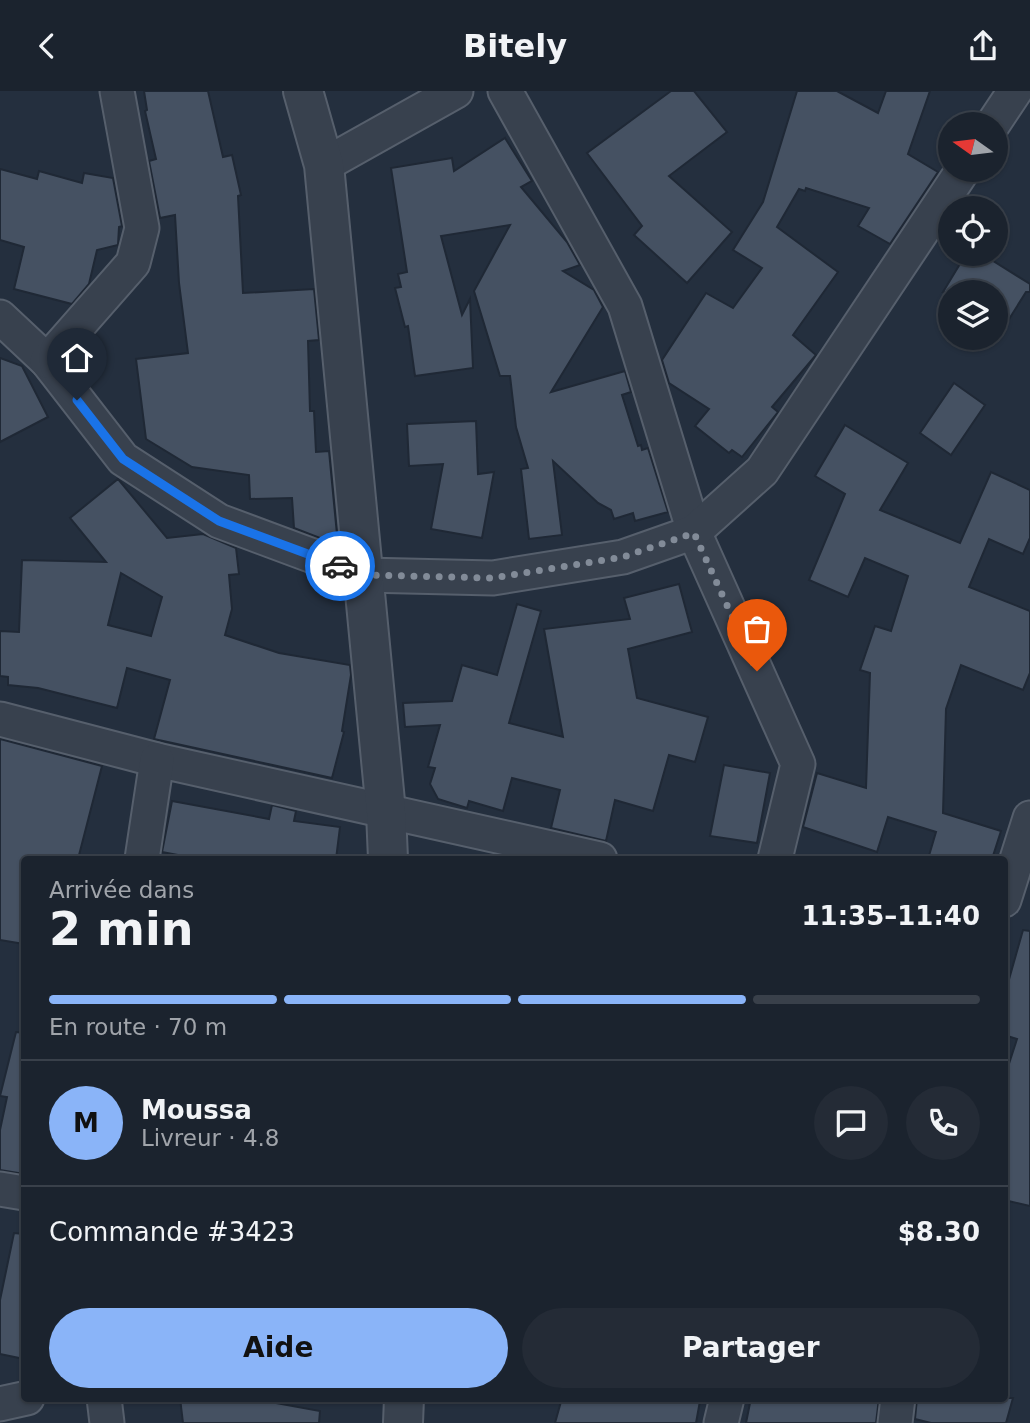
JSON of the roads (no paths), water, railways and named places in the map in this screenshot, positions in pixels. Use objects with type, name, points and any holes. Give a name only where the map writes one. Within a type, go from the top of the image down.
[{"type":"street","points":[[47,361],[133,263],[142,228],[117,91]]},
{"type":"street","points":[[303,91],[324,165],[388,856]]},
{"type":"street","points":[[324,165],[456,91]]},
{"type":"street","points":[[505,91],[625,306],[694,533],[799,764],[776,856]]},
{"type":"street","points":[[1001,112],[1015,91]]},
{"type":"street","points":[[0,317],[47,361],[123,459],[219,521],[364,575],[493,578],[623,557],[694,533],[762,471],[955,182]]},
{"type":"street","points":[[0,719],[157,760],[586,856]]},
{"type":"street","points":[[142,856],[157,760]]},
{"type":"street","points":[[1008,887],[1030,818]]},
{"type":"street","points":[[0,1189],[21,1192]]},
{"type":"street","points":[[0,1404],[21,1399]]},
{"type":"street","points":[[104,1402],[107,1423]]},
{"type":"street","points":[[403,1423],[404,1402]]},
{"type":"street","points":[[721,1423],[726,1402]]},
{"type":"street","points":[[895,1423],[898,1402]]}]
